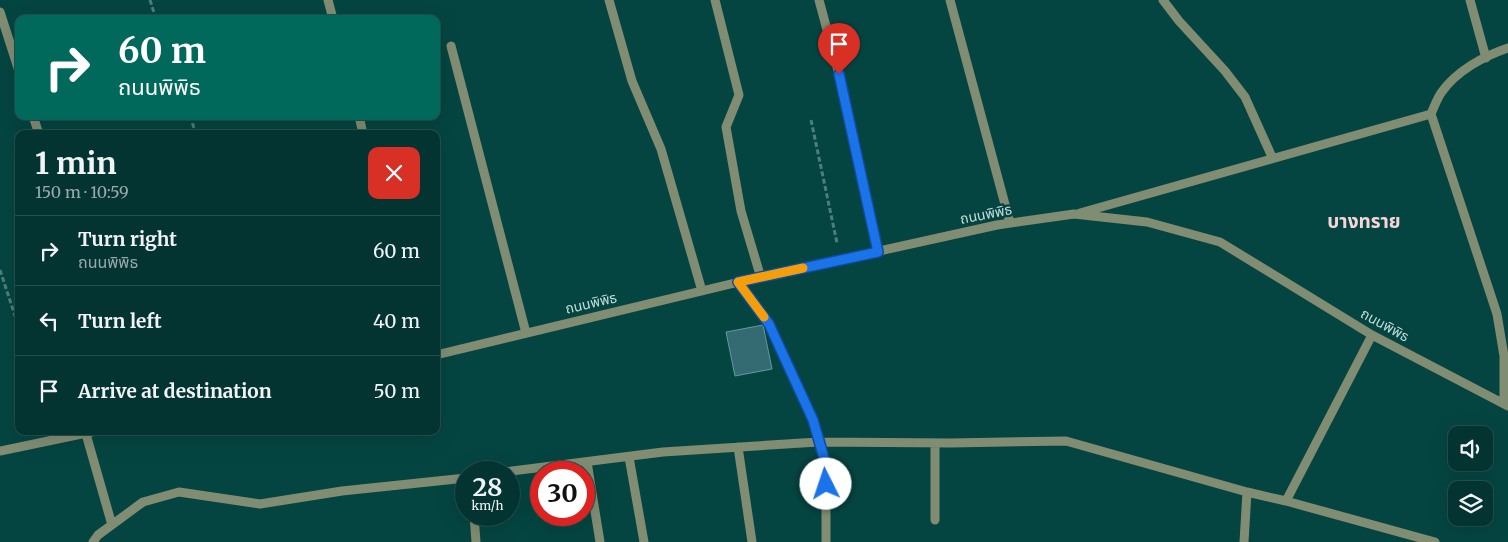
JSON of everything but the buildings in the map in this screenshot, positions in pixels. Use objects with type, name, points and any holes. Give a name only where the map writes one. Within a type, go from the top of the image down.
[{"type":"street","points":[[328,0],[332,15]]},
{"type":"street","points":[[610,0],[632,81],[661,149],[702,291]]},
{"type":"street","points":[[715,0],[739,95],[726,127],[741,211],[760,278]]},
{"type":"street","points":[[819,0],[844,93],[878,252]]},
{"type":"street","points":[[950,0],[1010,223]]},
{"type":"street","points":[[1163,0],[1179,21],[1225,71],[1245,97],[1272,157]]},
{"type":"street","points":[[1470,0],[1486,58]]},
{"type":"street","points":[[0,12],[15,59]]},
{"type":"street","points":[[452,46],[526,332]]},
{"type":"street","points":[[1506,405],[1504,356],[1497,314],[1431,114],[1440,94],[1453,78],[1486,58],[1508,48]]},
{"type":"street","points":[[1074,214],[1431,114]]},
{"type":"street","name":"ถนนพิพิธ","points":[[440,354],[738,282],[1010,223],[1074,214],[1147,222],[1220,242],[1372,335],[1506,405]]},
{"type":"street","points":[[738,282],[769,324],[813,420],[826,465],[826,542]]},
{"type":"street","points":[[1286,501],[1372,335]]},
{"type":"street","points":[[0,451],[81,435]]},
{"type":"street","points":[[86,435],[112,525]]},
{"type":"street","points":[[595,461],[663,452],[818,442],[1066,441],[1246,492],[1286,501],[1435,542]]},
{"type":"street","points":[[935,443],[935,520]]},
{"type":"street","points":[[738,447],[752,542]]},
{"type":"street","points":[[629,457],[644,542]]},
{"type":"street","points":[[93,542],[98,535],[143,502],[179,492],[260,504],[342,491],[455,479]]},
{"type":"street","points":[[1244,542],[1246,492]]},
{"type":"street","points":[[595,511],[600,542]]},
{"type":"street","points":[[475,526],[476,542]]},
{"type":"path","points":[[150,0],[155,15]]},
{"type":"path","points":[[811,120],[842,260]]},
{"type":"path","points":[[0,270],[15,316]]},
{"type":"slow traffic","points":[[764,317],[738,282],[803,268]]},
{"type":"district","name":"บางทราย","points":[[1364,221]]},
{"type":"route","points":[[826,484],[826,465],[813,420],[769,324],[738,282],[878,252],[839,74]]}]
